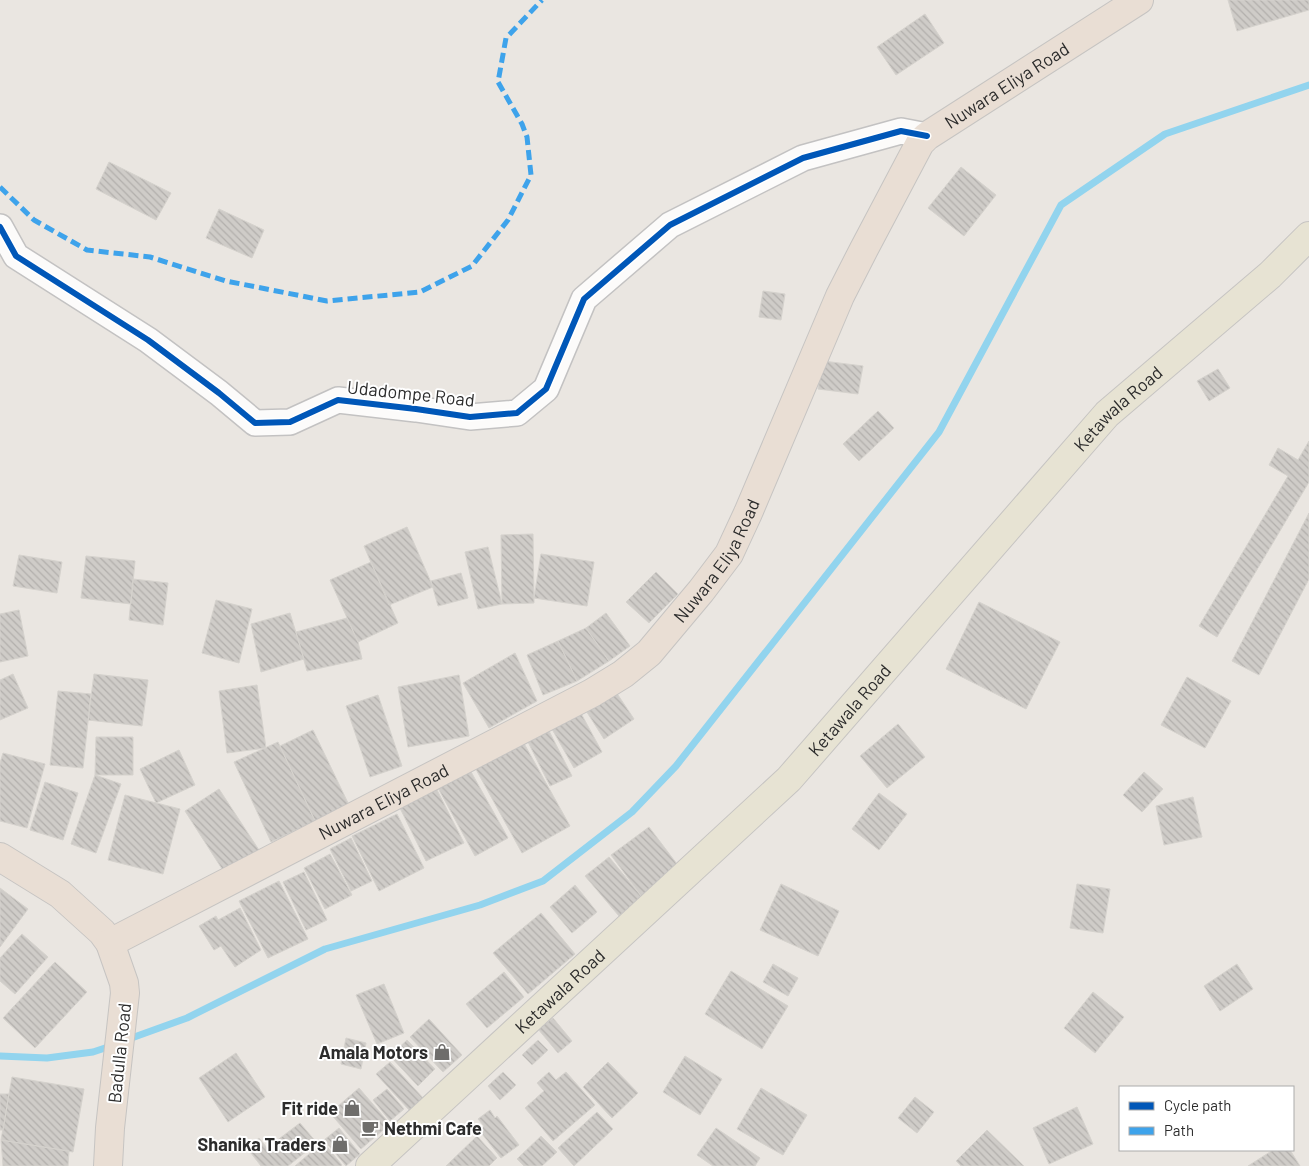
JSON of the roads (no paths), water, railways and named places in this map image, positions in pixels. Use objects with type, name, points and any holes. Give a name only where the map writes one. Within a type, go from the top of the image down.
[{"type":"highway","name":"Nuwara Eliya Road","points":[[110,943],[592,693],[623,674],[649,654],[691,604],[729,554],[748,514],[840,296],[920,143],[927,136],[1139,0]]},
{"type":"highway","points":[[0,857],[60,894],[102,932],[110,943]]},
{"type":"highway","name":"Badulla Road","points":[[108,1166],[110,1128],[125,993],[124,983],[110,943]]},
{"type":"main road","name":"Ketawala Road","points":[[370,1166],[790,779],[1107,414],[1270,275],[1309,236]]},
{"type":"street","name":"Udadompe Road","points":[[0,227],[16,256],[148,340],[219,392],[255,423],[290,422],[338,400],[470,417],[517,414],[546,389],[584,299],[670,225],[803,158],[901,131],[927,136]]},
{"type":"waterway","points":[[126,1040],[187,1018],[325,949],[480,905],[543,881],[632,812],[676,766],[939,432],[1061,205],[1165,134],[1309,85]]},
{"type":"waterway","points":[[0,1056],[47,1058],[93,1052],[114,1045]]},
{"type":"place","name":"Amala Motors","points":[[442,1052]]},
{"type":"place","name":"Fit ride","points":[[352,1108]]},
{"type":"place","name":"Nethmi Cafe","points":[[370,1128]]},
{"type":"place","name":"Shanika Traders","points":[[340,1144]]}]
